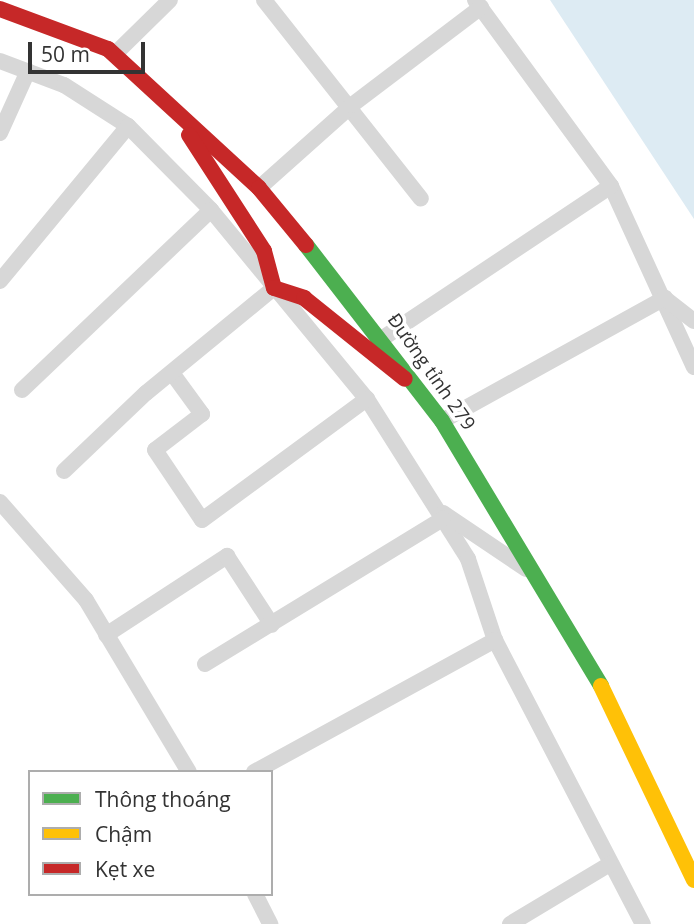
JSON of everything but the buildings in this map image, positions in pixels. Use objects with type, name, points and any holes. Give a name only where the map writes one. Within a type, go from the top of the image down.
[{"type":"main road","name":"Đường tỉnh 279","points":[[0,9],[32,19],[115,54],[259,188],[383,338],[442,421],[610,702],[694,880]]},
{"type":"main road","points":[[166,99],[264,251],[274,288],[304,298],[419,390]]},
{"type":"street","points":[[115,54],[170,0]]},
{"type":"street","points":[[264,0],[352,105],[421,199]]},
{"type":"street","points":[[259,188],[352,105],[478,4],[611,186],[665,298],[694,368]]},
{"type":"street","points":[[0,61],[29,71],[128,126],[211,210],[367,399],[468,559],[495,640],[643,924]]},
{"type":"street","points":[[0,132],[29,71]]},
{"type":"street","points":[[0,281],[128,126]]},
{"type":"street","points":[[383,338],[611,186]]},
{"type":"street","points":[[22,390],[211,210]]},
{"type":"street","points":[[64,471],[172,373],[274,288]]},
{"type":"street","points":[[665,298],[694,321]]},
{"type":"street","points":[[442,421],[665,298]]},
{"type":"street","points":[[172,373],[202,414],[155,450],[202,520],[367,399]]},
{"type":"street","points":[[0,502],[48,550],[106,635],[188,770]]},
{"type":"street","points":[[439,513],[534,574]]},
{"type":"street","points":[[205,664],[272,625],[439,513]]},
{"type":"street","points":[[106,635],[227,556],[272,625]]},
{"type":"street","points":[[258,770],[495,640]]},
{"type":"street","points":[[510,924],[610,864]]},
{"type":"street","points":[[256,896],[270,924]]},
{"type":"shaded area","points":[[550,0],[694,0],[694,219]]},
{"type":"traffic: fast","points":[[306,245],[442,421],[601,686]]},
{"type":"traffic: slow","points":[[601,686],[694,880]]},
{"type":"traffic: jam","points":[[0,9],[108,49],[259,188],[306,245]]},
{"type":"traffic: jam","points":[[189,135],[264,251],[274,288],[304,298],[405,379]]}]
